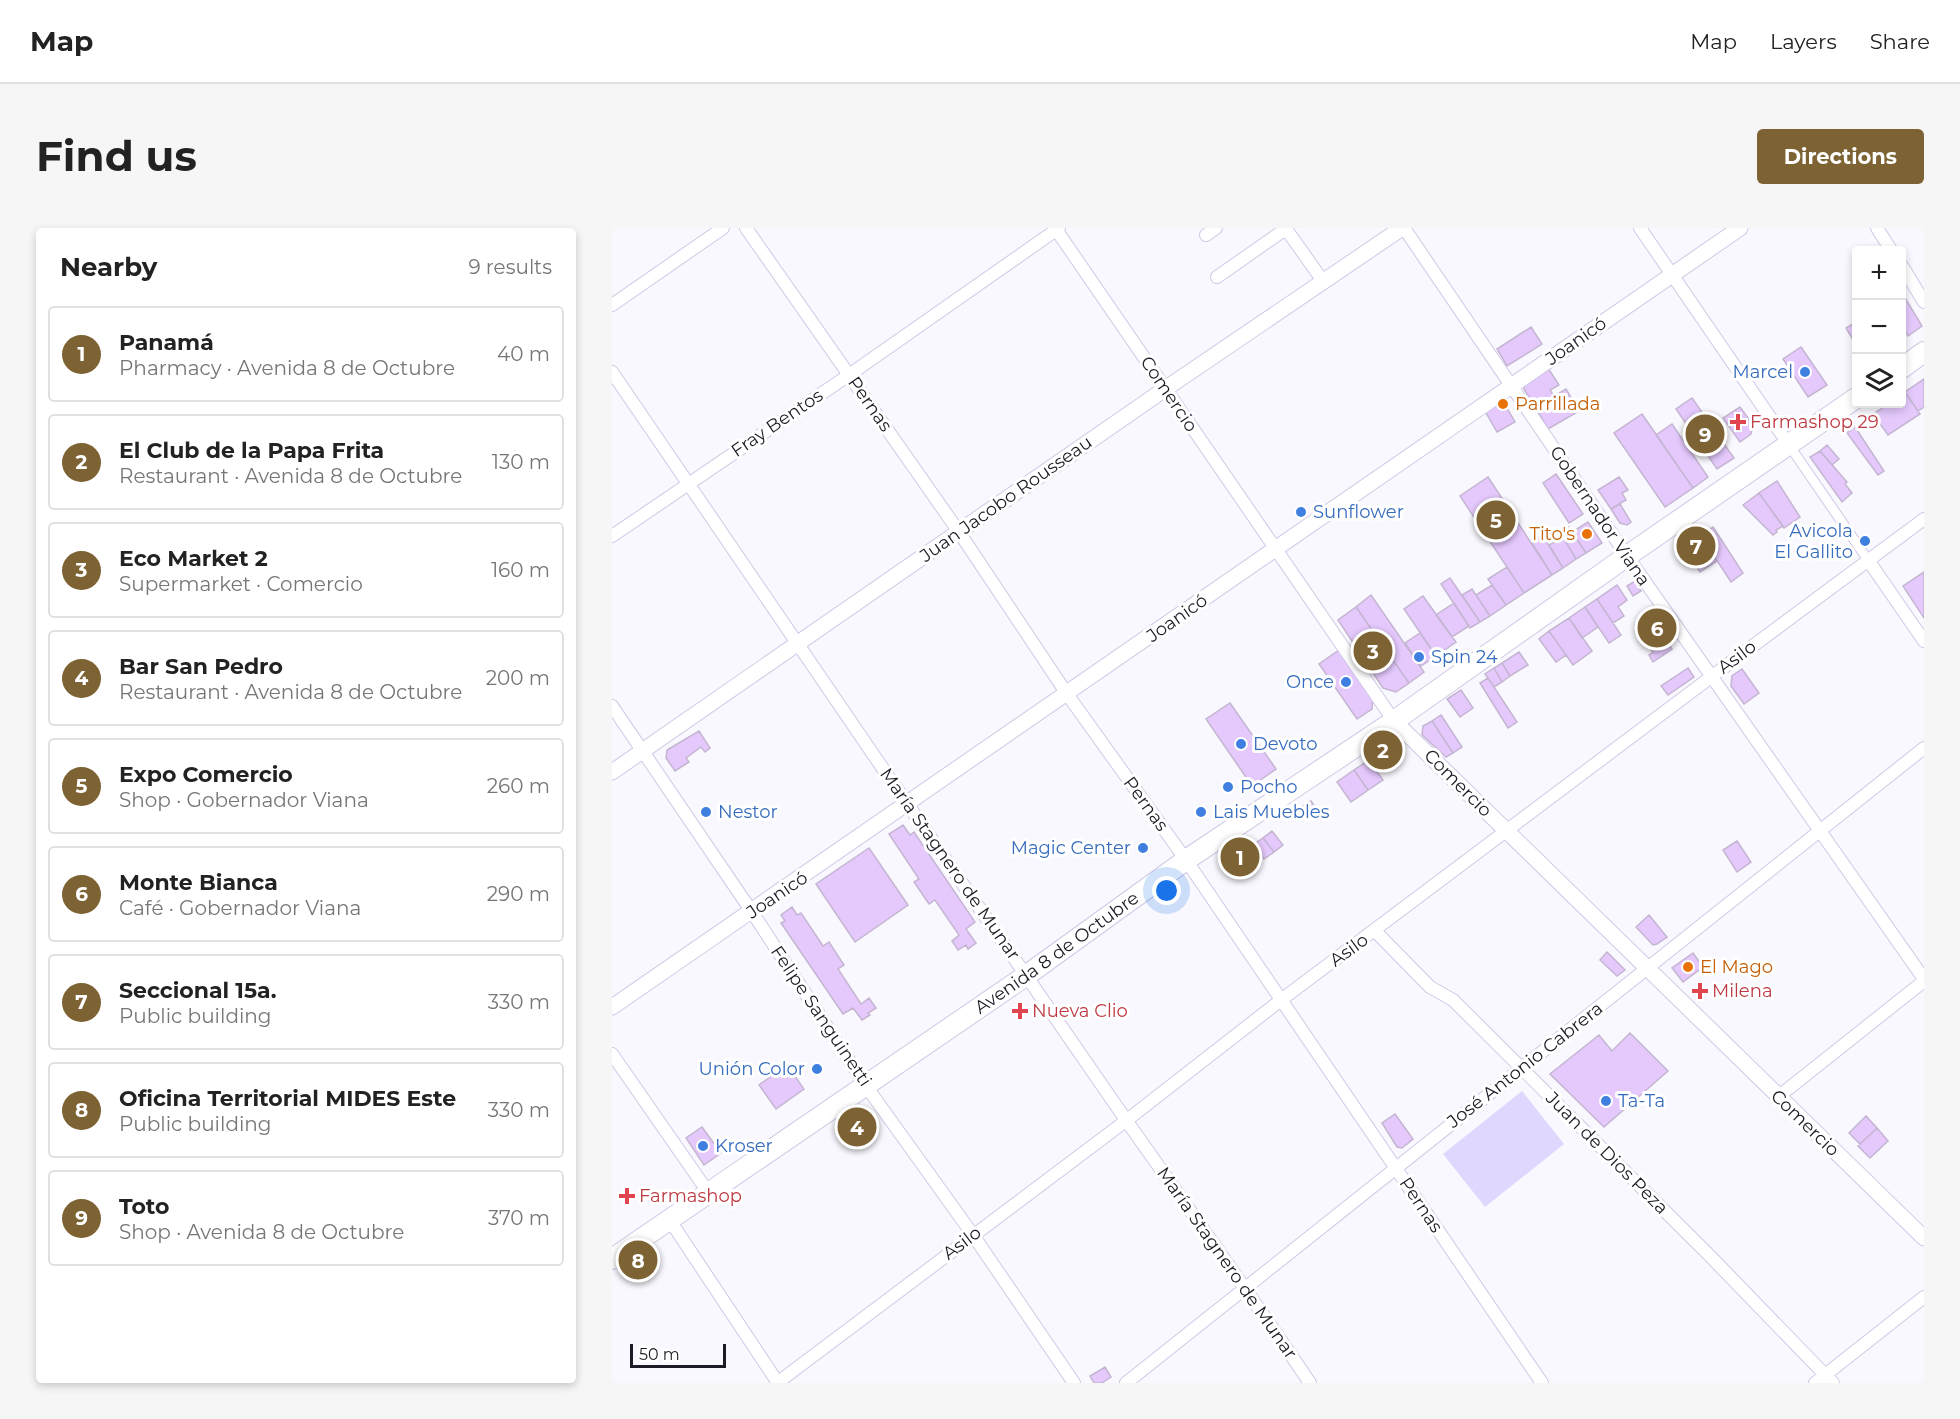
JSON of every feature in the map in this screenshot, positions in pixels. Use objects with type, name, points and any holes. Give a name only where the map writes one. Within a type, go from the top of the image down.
[{"type":"main road","points":[[1906,365],[1924,352]]},
{"type":"main road","name":"Avenida 8 de Octubre","points":[[612,1259],[1027,975],[1186,860],[1394,721],[1627,556],[1852,401]]},
{"type":"street","points":[[612,305],[723,228]]},
{"type":"street","name":"Pernas","points":[[746,228],[959,532],[1067,694],[1186,860],[1542,1383]]},
{"type":"street","points":[[1217,277],[1287,228],[1323,281]]},
{"type":"street","name":"Juan Jacobo Rousseau","points":[[612,772],[1165,389],[1403,228]]},
{"type":"street","name":"Gobernador Viana","points":[[1403,228],[1627,556],[1924,980]]},
{"type":"street","points":[[1640,228],[1924,640]]},
{"type":"street","name":"Joanicó","points":[[612,1007],[1740,228]]},
{"type":"street","points":[[1877,228],[1888,246]]},
{"type":"street","name":"Fray Bentos","points":[[612,536],[849,375],[1057,229]]},
{"type":"street","name":"Comercio","points":[[1057,229],[1394,721],[1924,1238]]},
{"type":"street","points":[[1906,273],[1924,302]]},
{"type":"street","name":"María Stagnero de Munar","points":[[612,372],[908,804],[1310,1383]]},
{"type":"street","name":"Asilo","points":[[778,1383],[1127,1120],[1281,1000],[1507,832],[1711,676],[1924,519]]},
{"type":"street","name":"Felipe Sanguinetti","points":[[612,706],[752,912],[866,1086],[973,1235],[1074,1383]]},
{"type":"street","name":"José Antonio Cabrera","points":[[1126,1383],[1924,748]]},
{"type":"street","name":"Juan de Dios Peza","points":[[1375,931],[1430,987],[1453,1000],[1710,1256],[1825,1380]]},
{"type":"street","points":[[1778,1097],[1924,980]]},
{"type":"street","points":[[612,1054],[708,1192]]},
{"type":"street","points":[[669,1219],[778,1383]]},
{"type":"street","points":[[1825,1380],[1924,1297]]},
{"type":"shaded area","points":[[1522,1091],[1564,1144],[1485,1207],[1443,1154]]},
{"type":"building","points":[[1906,300],[1922,326],[1908,336],[1906,332]]},
{"type":"building","points":[[1852,324],[1852,338],[1846,328]]},
{"type":"building","points":[[1531,327],[1542,344],[1507,366],[1497,349]]},
{"type":"building","name":"Marcel","points":[[1801,347],[1827,385],[1808,397],[1783,359]]},
{"type":"building","points":[[1548,368],[1559,385],[1550,390],[1554,396],[1535,407],[1524,389],[1525,382]]},
{"type":"building","points":[[1924,379],[1924,407],[1918,411],[1906,391]]},
{"type":"building","points":[[1566,389],[1579,411],[1548,429],[1535,407]]},
{"type":"building","points":[[1906,393],[1920,414],[1888,435],[1873,414],[1883,408],[1906,408]]},
{"type":"building","points":[[1692,398],[1734,458],[1717,469],[1676,409]]},
{"type":"building","points":[[1503,401],[1515,422],[1497,432],[1485,411]]},
{"type":"building","name":"Farmashop 29","points":[[1740,407],[1753,425],[1751,434],[1740,442],[1723,418]]},
{"type":"building","points":[[1642,414],[1693,488],[1665,507],[1614,433]]},
{"type":"building","points":[[1672,424],[1708,477],[1693,488],[1656,435]]},
{"type":"building","points":[[1855,427],[1884,471],[1878,475],[1847,433]]},
{"type":"building","points":[[1827,445],[1839,459],[1832,465],[1820,451]]},
{"type":"building","points":[[1820,451],[1847,482],[1845,484],[1852,493],[1842,502],[1810,457]]},
{"type":"building","points":[[1556,474],[1583,514],[1569,523],[1543,483]]},
{"type":"building","points":[[1488,477],[1552,575],[1524,593],[1460,496]]},
{"type":"building","points":[[1619,477],[1628,490],[1622,493],[1626,500],[1611,509],[1598,490]]},
{"type":"building","points":[[1777,481],[1800,517],[1784,528],[1759,493]]},
{"type":"building","points":[[1759,493],[1783,526],[1773,535],[1743,505]]},
{"type":"building","points":[[1620,504],[1631,522],[1627,525],[1620,523],[1611,509]]},
{"type":"building","points":[[1588,522],[1602,543],[1586,553],[1572,532]]},
{"type":"building","points":[[1569,527],[1586,553],[1576,559],[1560,532]]},
{"type":"building","points":[[1713,527],[1743,573],[1731,582],[1700,535]]},
{"type":"building","points":[[1700,535],[1717,561],[1700,572],[1683,547]]},
{"type":"building","points":[[1543,536],[1563,568],[1552,575],[1532,543]]},
{"type":"building","points":[[1563,537],[1576,559],[1563,568],[1549,545]]},
{"type":"building","points":[[1507,567],[1524,593],[1506,605],[1488,579]]},
{"type":"building","points":[[1924,572],[1924,618],[1903,586]]},
{"type":"building","points":[[1450,578],[1480,622],[1470,628],[1441,584]]},
{"type":"building","points":[[1635,581],[1641,591],[1633,596],[1627,586]]},
{"type":"building","points":[[1492,585],[1506,605],[1490,616],[1476,595]]},
{"type":"building","points":[[1617,585],[1627,600],[1618,607],[1624,616],[1613,623],[1597,599]]},
{"type":"building","points":[[1472,589],[1490,616],[1480,622],[1462,595]]},
{"type":"building","points":[[1371,595],[1424,672],[1409,683],[1356,607]]},
{"type":"building","points":[[1423,596],[1456,642],[1436,656],[1404,609]]},
{"type":"building","points":[[1597,599],[1621,635],[1609,643],[1585,607]]},
{"type":"building","points":[[1454,603],[1469,626],[1452,637],[1436,615]]},
{"type":"building","points":[[1356,607],[1409,683],[1396,692],[1383,688],[1338,620]]},
{"type":"building","points":[[1585,607],[1598,627],[1582,638],[1569,618]]},
{"type":"building","points":[[1569,618],[1592,651],[1573,665],[1549,631]]},
{"type":"building","points":[[1657,625],[1665,638],[1657,643],[1649,630]]},
{"type":"building","points":[[1549,631],[1566,655],[1556,662],[1539,639]]},
{"type":"building","points":[[1420,633],[1436,656],[1421,666],[1405,643]]},
{"type":"building","points":[[1665,638],[1672,649],[1653,662],[1649,655],[1653,652],[1650,648]]},
{"type":"building","name":"Once","points":[[1339,650],[1373,699],[1372,709],[1357,719],[1319,664]]},
{"type":"building","points":[[1519,652],[1528,665],[1510,676],[1502,663]]},
{"type":"building","points":[[1502,663],[1510,676],[1502,682],[1494,668]]},
{"type":"building","points":[[1494,668],[1502,682],[1494,687],[1485,674]]},
{"type":"building","points":[[1688,668],[1694,677],[1668,695],[1661,686]]},
{"type":"building","points":[[1742,669],[1759,693],[1744,704],[1731,686],[1732,676]]},
{"type":"building","points":[[1488,678],[1517,722],[1508,728],[1480,683]]},
{"type":"building","points":[[1461,690],[1473,708],[1460,717],[1447,699]]},
{"type":"building","name":"Devoto","points":[[1230,703],[1276,769],[1252,786],[1206,719]]},
{"type":"building","points":[[1441,715],[1462,747],[1453,753],[1432,721]]},
{"type":"building","points":[[1432,721],[1453,753],[1446,757],[1422,735],[1423,726]]},
{"type":"building","points":[[699,731],[710,748],[705,752],[701,747],[686,758],[689,762],[675,771],[666,758],[667,750]]},
{"type":"building","points":[[1369,760],[1383,780],[1368,790],[1354,770]]},
{"type":"building","points":[[1354,770],[1368,790],[1351,802],[1337,782]]},
{"type":"building","points":[[1311,801],[1317,810],[1306,817],[1300,808]]},
{"type":"building","points":[[903,825],[910,835],[914,832],[975,922],[966,929],[976,943],[968,949],[966,945],[958,950],[952,941],[959,935],[935,900],[929,904],[914,882],[919,879],[889,834]]},
{"type":"building","points":[[1272,831],[1283,845],[1274,852],[1263,838]]},
{"type":"building","points":[[1263,838],[1274,852],[1264,859],[1253,845]]},
{"type":"building","points":[[1737,841],[1751,862],[1737,872],[1723,850]]},
{"type":"building","points":[[869,848],[908,905],[855,942],[816,884]]},
{"type":"building","points":[[792,907],[797,915],[801,913],[823,946],[829,942],[844,965],[838,969],[861,1004],[869,998],[876,1008],[868,1013],[870,1015],[862,1020],[853,1008],[843,1014],[781,923],[785,921],[781,915]]},
{"type":"building","points":[[1649,915],[1667,937],[1653,945],[1636,927]]},
{"type":"building","points":[[1607,952],[1625,970],[1617,976],[1600,960]]},
{"type":"building","name":"El Mago","points":[[1693,953],[1703,967],[1683,982],[1672,968]]},
{"type":"building","name":"Ta-Ta","points":[[1630,1033],[1668,1071],[1604,1127],[1550,1074],[1599,1035],[1612,1051]]},
{"type":"building","points":[[787,1065],[804,1089],[776,1109],[759,1085]]},
{"type":"building","points":[[1395,1114],[1413,1139],[1402,1148],[1397,1147],[1382,1123]]},
{"type":"building","points":[[1866,1116],[1877,1128],[1860,1144],[1849,1133]]},
{"type":"building","name":"Kroser","points":[[702,1127],[721,1153],[704,1165],[686,1138]]},
{"type":"building","points":[[1877,1128],[1888,1141],[1870,1158],[1858,1146]]},
{"type":"building","points":[[1105,1367],[1111,1377],[1102,1383],[1094,1383],[1090,1376]]},
{"type":"place","name":"Marcel","points":[[1805,372]]},
{"type":"place","name":"Parrillada","points":[[1503,404]]},
{"type":"place","name":"Farmashop 29","points":[[1738,422]]},
{"type":"place","name":"Toto","points":[[1705,434]]},
{"type":"place","name":"Sunflower","points":[[1301,512]]},
{"type":"place","name":"Expo Comercio","points":[[1496,520]]},
{"type":"place","name":"Tito's","points":[[1587,534]]},
{"type":"place","name":"Avicola El Gallito","points":[[1865,541]]},
{"type":"place","name":"Seccional 15a.","points":[[1696,546]]},
{"type":"place","name":"Monte Bianca","points":[[1657,628]]},
{"type":"place","name":"Eco Market 2","points":[[1373,651]]},
{"type":"place","name":"Spin 24","points":[[1419,657]]},
{"type":"place","name":"Once","points":[[1346,682]]},
{"type":"place","name":"Devoto","points":[[1241,744]]},
{"type":"place","name":"El Club de la Papa Frita","points":[[1383,750]]},
{"type":"place","name":"Pocho","points":[[1228,787]]},
{"type":"place","name":"Nestor","points":[[706,812]]},
{"type":"place","name":"Lais Muebles","points":[[1201,812]]},
{"type":"place","name":"Magic Center","points":[[1143,848]]},
{"type":"place","name":"Panamá","points":[[1240,857]]},
{"type":"place","name":"El Mago","points":[[1688,967]]},
{"type":"place","name":"Milena","points":[[1700,991]]},
{"type":"place","name":"Nueva Clio","points":[[1020,1011]]},
{"type":"place","name":"Unión Color","points":[[817,1069]]},
{"type":"place","name":"Ta-Ta","points":[[1606,1101]]},
{"type":"place","name":"Bar San Pedro","points":[[857,1127]]},
{"type":"place","name":"Kroser","points":[[703,1146]]},
{"type":"place","name":"Farmashop","points":[[627,1196]]},
{"type":"place","name":"Oficina Territorial MIDES Este","points":[[638,1260]]}]
